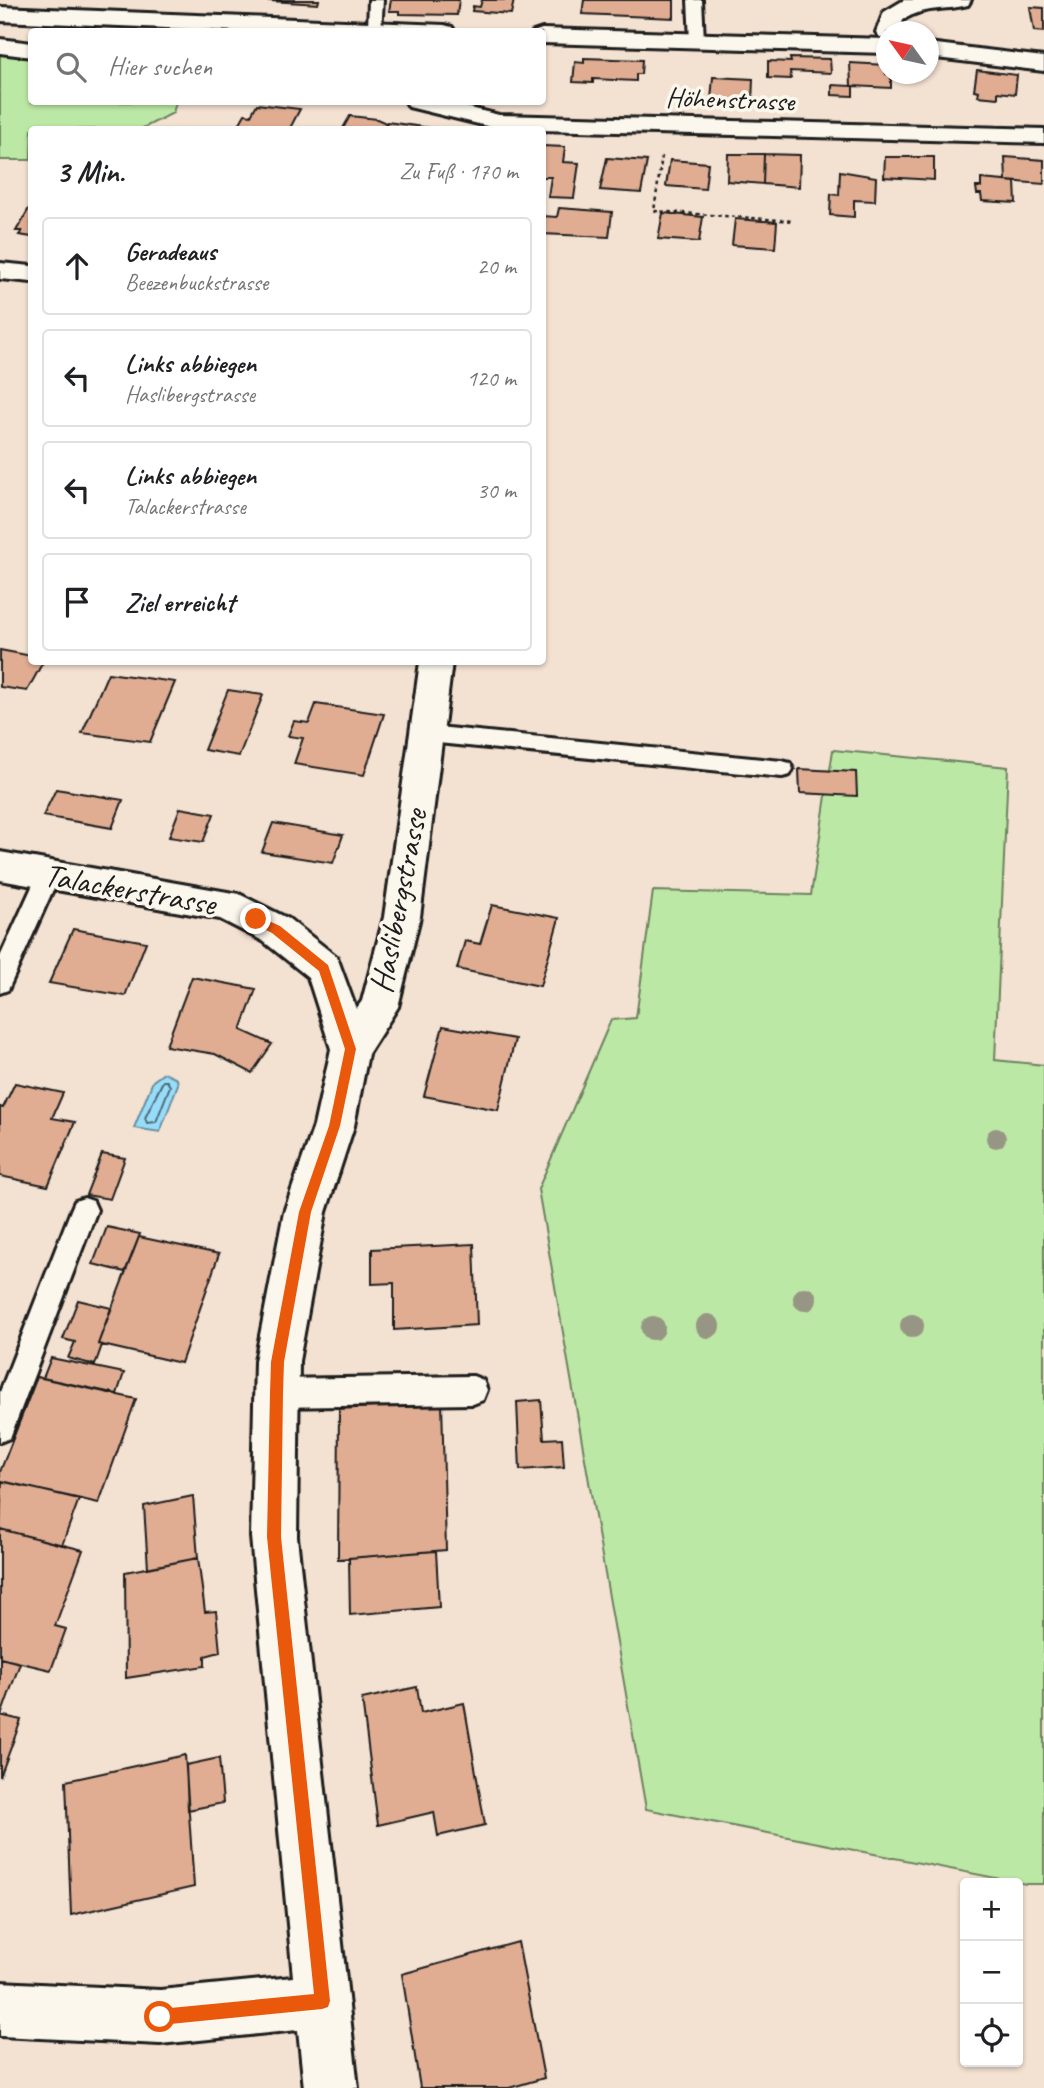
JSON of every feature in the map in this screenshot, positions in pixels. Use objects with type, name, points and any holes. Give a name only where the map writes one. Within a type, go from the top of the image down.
[{"type":"street","points":[[891,21],[892,17],[913,4],[960,0]]},
{"type":"street","points":[[0,14],[350,28]]},
{"type":"street","points":[[546,36],[697,41],[876,41]]},
{"type":"street","points":[[0,46],[28,50]]},
{"type":"street","points":[[939,51],[1044,64]]},
{"type":"street","name":"Höhenstrasse","points":[[428,105],[499,126]]},
{"type":"street","name":"Höhenstrasse","points":[[546,126],[1044,136]]},
{"type":"street","points":[[0,271],[28,274]]},
{"type":"street","name":"Haslibergstrasse","points":[[331,2088],[274,1537],[277,1362],[305,1212],[334,1126],[350,1049],[379,1007],[402,917],[436,665]]},
{"type":"street","name":"Talackerstrasse","points":[[0,866],[226,905],[276,930],[324,968],[350,1049]]},
{"type":"street","points":[[0,2010],[160,2017],[322,2001]]},
{"type":"lane","points":[[375,28],[376,0]]},
{"type":"lane","points":[[695,0],[697,41]]},
{"type":"lane","points":[[428,734],[782,769]]},
{"type":"lane","points":[[0,983],[50,874]]},
{"type":"lane","points":[[0,1428],[84,1210]]},
{"type":"lane","points":[[276,1393],[473,1390]]},
{"type":"path","points":[[666,127],[654,211],[794,221]]},
{"type":"green space","points":[[0,41],[28,46],[28,105],[175,105],[173,113],[147,126],[28,126],[28,160],[0,160]]},
{"type":"green space","points":[[833,750],[1008,767],[995,1060],[1044,1065],[1044,1884],[1026,1884],[1023,1883],[1023,1878],[996,1878],[646,1809],[538,1189],[611,1020],[636,1018],[653,891],[811,895]]},
{"type":"water","points":[[164,1073],[177,1079],[178,1084],[160,1132],[134,1128],[153,1081]]},
{"type":"building","points":[[254,0],[319,0],[318,4]]},
{"type":"building","points":[[391,0],[459,0],[457,15],[399,14],[399,11],[389,11]]},
{"type":"building","points":[[482,0],[514,0],[511,14],[472,11],[473,6],[480,7]]},
{"type":"building","points":[[584,0],[674,0],[674,18],[582,14]]},
{"type":"building","points":[[1030,7],[1044,8],[1044,32],[1034,31]]},
{"type":"building","points":[[584,58],[642,60],[641,74],[636,74],[636,81],[593,79],[593,83],[573,82],[575,62],[584,63]]},
{"type":"building","points":[[790,58],[830,59],[831,73],[790,71],[791,79],[768,78],[768,61],[791,62]]},
{"type":"building","points":[[850,63],[876,64],[876,84],[891,84],[891,88],[853,86],[853,96],[832,95],[832,85],[851,86]]},
{"type":"building","points":[[977,70],[1017,75],[1015,94],[998,92],[998,98],[978,96],[979,91],[974,90]]},
{"type":"building","points":[[713,77],[753,79],[752,103],[735,104],[711,100]]},
{"type":"building","points":[[256,105],[300,109],[291,126],[238,126],[245,114],[251,115]]},
{"type":"building","points":[[350,116],[377,119],[386,123],[385,126],[344,126]]},
{"type":"building","points":[[387,122],[416,126],[385,126]]},
{"type":"building","points":[[546,146],[565,147],[563,162],[579,163],[574,198],[548,197],[551,177],[546,177]]},
{"type":"building","points":[[728,154],[764,154],[763,184],[727,181]]},
{"type":"building","points":[[764,154],[800,155],[799,187],[763,184]]},
{"type":"building","points":[[885,157],[934,157],[934,180],[884,177]]},
{"type":"building","points":[[1005,157],[1044,160],[1044,184],[1006,181]]},
{"type":"building","points":[[607,158],[647,161],[641,193],[600,190]]},
{"type":"building","points":[[670,160],[708,163],[705,189],[666,186]]},
{"type":"building","points":[[840,171],[876,177],[875,201],[854,200],[854,217],[830,215],[831,194],[839,195]]},
{"type":"building","points":[[981,179],[1015,182],[1016,203],[982,201],[976,187],[981,187]]},
{"type":"building","points":[[559,208],[612,212],[609,237],[546,234],[546,216],[557,217]]},
{"type":"building","points":[[28,210],[28,236],[19,235],[22,231],[16,231]]},
{"type":"building","points":[[663,213],[703,217],[699,242],[658,239]]},
{"type":"building","points":[[735,219],[777,222],[775,248],[732,245]]},
{"type":"building","points":[[0,650],[28,655],[28,665],[41,665],[27,691],[0,687]]},
{"type":"building","points":[[108,673],[175,682],[150,742],[82,733]]},
{"type":"building","points":[[228,690],[263,695],[239,756],[204,750]]},
{"type":"building","points":[[316,704],[384,714],[364,775],[294,764],[303,738],[288,736],[294,721],[309,723]]},
{"type":"building","points":[[799,769],[856,772],[857,796],[800,793]]},
{"type":"building","points":[[56,789],[123,800],[112,828],[43,816]]},
{"type":"building","points":[[180,808],[214,814],[203,842],[169,837]]},
{"type":"building","points":[[273,823],[343,835],[333,863],[262,852]]},
{"type":"building","points":[[492,905],[559,918],[540,986],[457,969],[465,941],[480,944]]},
{"type":"building","points":[[73,929],[146,942],[125,996],[49,983]]},
{"type":"building","points":[[192,977],[256,989],[241,1030],[272,1044],[252,1073],[215,1054],[166,1046]]},
{"type":"building","points":[[443,1026],[515,1039],[498,1110],[424,1096]]},
{"type":"building","points":[[15,1083],[63,1093],[52,1118],[75,1122],[48,1186],[0,1176],[0,1107],[3,1108]]},
{"type":"building","points":[[102,1154],[125,1158],[110,1199],[86,1195]]},
{"type":"building","points":[[107,1227],[140,1234],[125,1272],[93,1264]]},
{"type":"building","points":[[139,1237],[219,1254],[181,1363],[98,1344]]},
{"type":"building","points":[[474,1244],[477,1325],[394,1330],[394,1283],[372,1284],[372,1249]]},
{"type":"building","points":[[78,1300],[111,1308],[98,1344],[102,1345],[95,1365],[68,1358],[75,1342],[63,1339]]},
{"type":"building","points":[[51,1358],[124,1373],[117,1394],[43,1378]]},
{"type":"building","points":[[37,1377],[136,1399],[99,1503],[0,1481],[0,1472]]},
{"type":"building","points":[[541,1400],[544,1439],[562,1438],[564,1467],[520,1470],[517,1402]]},
{"type":"building","points":[[442,1403],[446,1550],[338,1559],[339,1409]]},
{"type":"building","points":[[2,1481],[79,1499],[62,1545],[0,1529]]},
{"type":"building","points":[[193,1496],[198,1558],[148,1568],[144,1506]]},
{"type":"building","points":[[0,1529],[83,1550],[55,1626],[66,1629],[51,1670],[0,1658]]},
{"type":"building","points":[[436,1551],[439,1607],[350,1615],[349,1558]]},
{"type":"building","points":[[198,1558],[205,1612],[216,1611],[220,1652],[205,1656],[205,1666],[126,1678],[125,1572]]},
{"type":"building","points":[[0,1658],[20,1663],[1,1716],[0,1715]]},
{"type":"building","points":[[417,1687],[421,1713],[464,1703],[485,1825],[438,1836],[434,1812],[378,1825],[362,1699]]},
{"type":"building","points":[[0,1715],[21,1720],[0,1777]]},
{"type":"building","points":[[185,1755],[194,1887],[71,1915],[66,1781]]},
{"type":"building","points":[[219,1758],[223,1803],[188,1810],[186,1765]]},
{"type":"building","points":[[518,1942],[544,2078],[509,2088],[420,2088],[402,1974]]},
{"type":"route","points":[[160,2017],[322,2001],[274,1537],[276,1393],[277,1362],[305,1212],[334,1126],[350,1049],[324,968],[276,930],[256,919]]}]
